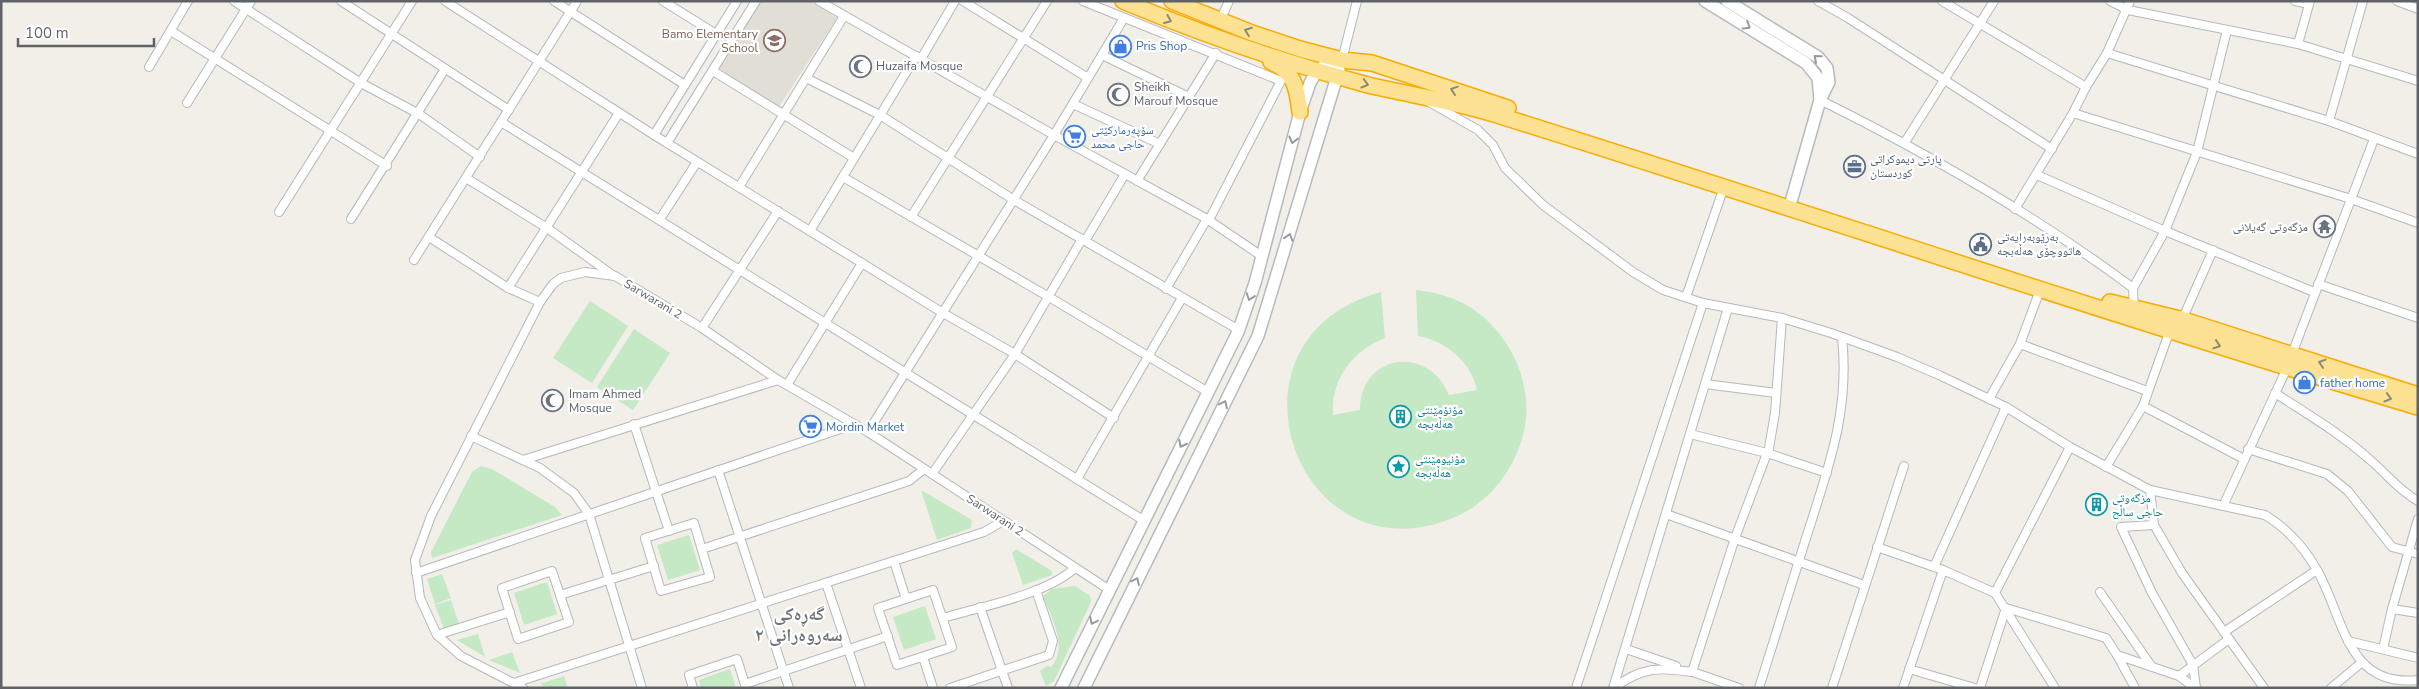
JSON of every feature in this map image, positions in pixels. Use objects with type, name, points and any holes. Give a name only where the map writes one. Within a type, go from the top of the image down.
[{"type":"highway","points":[[1123,1],[1210,36],[1337,76],[1490,113],[1718,182],[2092,298],[2133,313],[2170,330],[2418,395]]},
{"type":"highway","points":[[1172,1],[1220,21],[1300,49],[1372,63],[1500,105],[1559,128],[1718,182]]},
{"type":"highway","points":[[1210,36],[1229,47],[1285,68],[1296,84],[1300,112]]},
{"type":"highway","points":[[1791,205],[2040,290],[2133,313],[2182,320],[2418,407]]},
{"type":"main road","points":[[1705,1],[1806,63],[1818,78],[1820,100]]},
{"type":"main road","points":[[1735,3],[1818,57],[1827,68],[1829,82],[1820,100],[1791,205]]},
{"type":"main road","points":[[1060,688],[1239,330],[1262,257],[1300,112],[1310,83],[1318,69],[1343,56]]},
{"type":"main road","points":[[1084,688],[1258,336],[1270,304],[1343,56]]},
{"type":"main road","points":[[1194,419],[1212,429]]},
{"type":"street","points":[[149,68],[188,1]]},
{"type":"street","points":[[234,1],[360,83],[419,114],[480,157]]},
{"type":"street","points":[[187,103],[251,1]]},
{"type":"street","points":[[341,1],[509,110]]},
{"type":"street","points":[[278,212],[412,1]]},
{"type":"street","points":[[445,1],[697,162],[943,313],[1015,354],[1114,418]]},
{"type":"street","points":[[554,1],[685,85]]},
{"type":"street","points":[[414,260],[577,1]]},
{"type":"street","points":[[663,1],[716,34]]},
{"type":"street","points":[[654,135],[737,1]]},
{"type":"street","points":[[668,143],[756,1]]},
{"type":"street","points":[[819,1],[1054,135],[1208,219],[1262,257]]},
{"type":"street","points":[[810,231],[880,115],[955,1]]},
{"type":"street","points":[[963,1],[1088,78]]},
{"type":"street","points":[[911,217],[1047,1]]},
{"type":"street","points":[[1083,1],[1281,81],[1208,219],[1166,289]]},
{"type":"street","points":[[1220,21],[1229,1]]},
{"type":"street","points":[[1343,56],[1357,1]]},
{"type":"street","points":[[1818,1],[2052,149]]},
{"type":"street","points":[[1942,1],[2086,86]]},
{"type":"street","points":[[1905,142],[1994,1]]},
{"type":"street","points":[[2110,1],[2128,10],[2298,44],[2418,82]]},
{"type":"street","points":[[2015,209],[2107,53],[2128,10],[2130,1]]},
{"type":"street","points":[[2295,1],[2310,3],[2298,44]]},
{"type":"street","points":[[2329,122],[2363,1]]},
{"type":"street","points":[[2397,1],[2418,8]]},
{"type":"street","points":[[739,187],[782,114],[844,16]]},
{"type":"street","points":[[868,432],[1014,200],[1124,18]]},
{"type":"street","points":[[2133,313],[2133,288],[2165,231],[2197,152],[2227,30]]},
{"type":"street","points":[[171,31],[331,129],[386,166]]},
{"type":"street","points":[[2107,53],[2329,122],[2418,154]]},
{"type":"street","points":[[1137,181],[1216,54]]},
{"type":"street","points":[[1102,55],[1189,96]]},
{"type":"street","points":[[351,219],[419,114],[445,69]]},
{"type":"street","points":[[713,71],[854,158]]},
{"type":"street","points":[[806,78],[880,115],[1014,200],[1239,330]]},
{"type":"street","points":[[1414,94],[1485,136],[1505,168],[1523,187],[1568,225],[1662,290],[1704,303],[1782,318],[1842,337],[1939,374],[2006,407],[2070,447],[2150,490],[2265,515],[2294,538],[2317,570],[2348,641],[2361,663],[2376,675],[2386,678],[2418,680]]},
{"type":"street","points":[[1820,100],[1905,142],[2015,209],[2096,261],[2133,288]]},
{"type":"street","points":[[1073,104],[1160,144]]},
{"type":"street","points":[[508,288],[619,113]]},
{"type":"street","points":[[2073,113],[2352,199],[2418,223]]},
{"type":"street","points":[[501,122],[974,413],[1143,520]]},
{"type":"street","points":[[2223,506],[2289,361],[2374,139]]},
{"type":"street","points":[[660,219],[697,162]]},
{"type":"street","points":[[932,474],[1015,354],[1125,174]]},
{"type":"street","points":[[2036,175],[2165,231],[2314,292]]},
{"type":"street","points":[[466,178],[547,228],[615,276]]},
{"type":"street","points":[[843,178],[1049,297],[1208,392]]},
{"type":"street","points":[[1686,297],[1718,182]]},
{"type":"street","points":[[702,328],[778,211]]},
{"type":"street","points":[[429,237],[508,288],[540,302]]},
{"type":"street","points":[[2182,320],[2213,250]]},
{"type":"street","points":[[787,385],[862,263]]},
{"type":"street","name":"Sarwarani 2","points":[[523,688],[461,656],[436,635],[420,598],[415,560],[431,516],[540,302],[553,284],[566,276],[585,272],[615,276],[702,328],[778,380],[868,432],[1108,589]]},
{"type":"street","points":[[2318,284],[2418,318]]},
{"type":"street","points":[[1989,399],[2020,344],[2040,290]]},
{"type":"street","points":[[1077,479],[1182,298]]},
{"type":"street","points":[[1576,688],[1704,303]]},
{"type":"street","points":[[1614,688],[1728,308]]},
{"type":"street","points":[[1692,672],[1735,538],[1767,452],[1775,413],[1782,318]]},
{"type":"street","points":[[2106,467],[2143,406],[2170,330]]},
{"type":"street","points":[[1759,688],[1827,473],[1842,416],[1845,365],[1842,337]]},
{"type":"street","points":[[2020,344],[2147,391]]},
{"type":"street","points":[[523,460],[778,380]]},
{"type":"street","points":[[1705,384],[1776,393]]},
{"type":"street","points":[[2275,393],[2344,439],[2369,459],[2404,494],[2418,502]]},
{"type":"street","points":[[2143,406],[2244,459]]},
{"type":"street","points":[[1934,567],[2006,407]]},
{"type":"street","points":[[634,424],[669,531]]},
{"type":"street","points":[[416,573],[855,424]]},
{"type":"street","points":[[1690,434],[1767,452],[1827,473]]},
{"type":"street","points":[[471,436],[540,468],[574,493],[589,514],[642,688]]},
{"type":"street","points":[[1995,593],[2070,447]]},
{"type":"street","points":[[2248,449],[2322,472],[2334,478],[2371,518],[2392,547],[2407,553],[2418,554]]},
{"type":"street","points":[[1832,688],[1904,466]]},
{"type":"street","points":[[702,549],[909,481],[924,469]]},
{"type":"street","points":[[718,470],[789,688]]},
{"type":"street","points":[[2150,490],[2154,525],[2182,573],[2264,688]]},
{"type":"street","points":[[1666,514],[1864,585]]},
{"type":"street","points":[[2383,649],[2407,553],[2418,519]]},
{"type":"street","points":[[514,683],[984,532],[1003,520]]},
{"type":"street","points":[[694,523],[702,549],[710,577],[661,592],[645,538],[694,523]]},
{"type":"street","points":[[2154,525],[2121,527],[2152,593],[2193,665],[2195,688]]},
{"type":"street","points":[[1877,547],[1943,570],[1995,593],[2056,688]]},
{"type":"street","points":[[894,561],[906,599]]},
{"type":"street","points":[[560,595],[654,566]]},
{"type":"street","points":[[943,618],[1036,590],[1063,579],[1076,568]]},
{"type":"street","points":[[1903,688],[1943,570]]},
{"type":"street","points":[[2224,632],[2317,570]]},
{"type":"street","points":[[552,571],[560,595],[569,622],[518,639],[502,588],[552,571]]},
{"type":"street","points":[[826,583],[861,688]]},
{"type":"street","points":[[933,590],[952,647],[897,665],[878,608],[906,599],[933,590]]},
{"type":"street","points":[[950,688],[1049,655],[1053,642],[1036,590]]},
{"type":"street","points":[[2100,592],[2152,667]]},
{"type":"street","points":[[980,607],[1008,688]]},
{"type":"street","points":[[2006,608],[2106,638],[2135,688]]},
{"type":"street","points":[[1980,688],[2006,608]]},
{"type":"street","points":[[2392,609],[2418,613]]},
{"type":"street","points":[[436,635],[510,612]]},
{"type":"street","points":[[693,688],[689,675],[737,659],[746,686],[888,636]]},
{"type":"street","points":[[2178,676],[2229,639]]},
{"type":"street","points":[[2348,641],[2418,658]]},
{"type":"street","points":[[1626,649],[1739,688]]},
{"type":"street","points":[[2117,655],[2178,676],[2195,688]]},
{"type":"street","points":[[923,656],[933,688]]},
{"type":"street","points":[[2332,687],[2361,663]]},
{"type":"street","points":[[1614,688],[1630,676],[1645,670],[1665,668],[1692,672]]},
{"type":"street","points":[[1909,669],[1975,688]]},
{"type":"shaded area","name":"Bamo Elementary School","points":[[752,1],[811,1],[837,18],[778,108],[711,64]]},
{"type":"green space","points":[[1416,290],[1430,292],[1464,303],[1485,318],[1498,332],[1509,347],[1523,382],[1526,420],[1517,453],[1503,478],[1494,489],[1472,508],[1445,521],[1391,528],[1347,514],[1313,484],[1293,443],[1288,398],[1299,354],[1330,317],[1381,292],[1385,338],[1363,350],[1346,368],[1336,390],[1333,402],[1333,415],[1360,410],[1363,391],[1371,377],[1383,367],[1397,362],[1412,363],[1426,368],[1439,379],[1449,395],[1477,390],[1469,370],[1456,354],[1438,343],[1418,336]]},
{"type":"green space","points":[[590,301],[628,326],[592,383],[553,358]]},
{"type":"green space","points":[[634,329],[670,353],[633,410],[597,387]]},
{"type":"green space","points":[[481,466],[492,469],[555,507],[562,515],[432,558],[431,552],[472,472]]},
{"type":"green space","points":[[921,490],[972,520],[971,528],[937,540]]},
{"type":"green space","points":[[689,535],[700,570],[668,580],[657,545]]},
{"type":"green space","points":[[1016,549],[1052,571],[1052,575],[1023,585],[1012,553]]},
{"type":"green space","points":[[442,574],[451,598],[435,604],[427,579]]},
{"type":"green space","points":[[547,582],[557,614],[524,625],[514,593]]},
{"type":"green space","points":[[1075,586],[1090,596],[1091,602],[1054,681],[1046,686],[1040,671],[1047,666],[1051,667],[1056,659],[1058,641],[1054,622],[1043,596],[1052,589]]},
{"type":"green space","points":[[451,600],[459,624],[444,629],[435,605]]},
{"type":"green space","points":[[925,606],[936,639],[904,650],[893,617]]},
{"type":"green space","points":[[478,634],[485,657],[457,640]]},
{"type":"green space","points":[[512,652],[520,673],[489,660]]},
{"type":"green space","points":[[730,669],[736,688],[701,688],[699,680]]},
{"type":"green space","points":[[564,676],[568,688],[547,688],[540,684]]},
{"type":"place","name":"Bamo Elementary School","points":[[774,41]]},
{"type":"place","name":"Pris Shop","points":[[1120,46]]},
{"type":"place","name":"Huzaifa Mosque","points":[[860,66]]},
{"type":"place","name":"Sheikh Marouf Mosque","points":[[1118,94]]},
{"type":"place","name":"سۆپەرمارکێتی حاجی محمد","points":[[1075,137]]},
{"type":"place","name":"پارتی دیموکراتی کوردستان","points":[[1854,166]]},
{"type":"place","name":"مزگەوتی گەیلانی","points":[[2324,227]]},
{"type":"place","name":"بەڕێوبەرایەتی هاتووچۆی هەڵەبجە","points":[[1981,244]]},
{"type":"place","name":"father home","points":[[2304,383]]},
{"type":"place","name":"Imam Ahmed Mosque","points":[[553,401]]},
{"type":"place","name":"مۆنۆمێنتی هەڵەبجە","points":[[1401,417]]},
{"type":"place","name":"Mordin Market","points":[[810,427]]},
{"type":"place","name":"مۆنیومێنتی هەڵەبجە","points":[[1399,466]]},
{"type":"place","name":"مزگەوتی حاجی ساڵح","points":[[2096,505]]},
{"type":"district","name":"گەڕەکی سەروەرانی ٢","points":[[799,624]]}]
